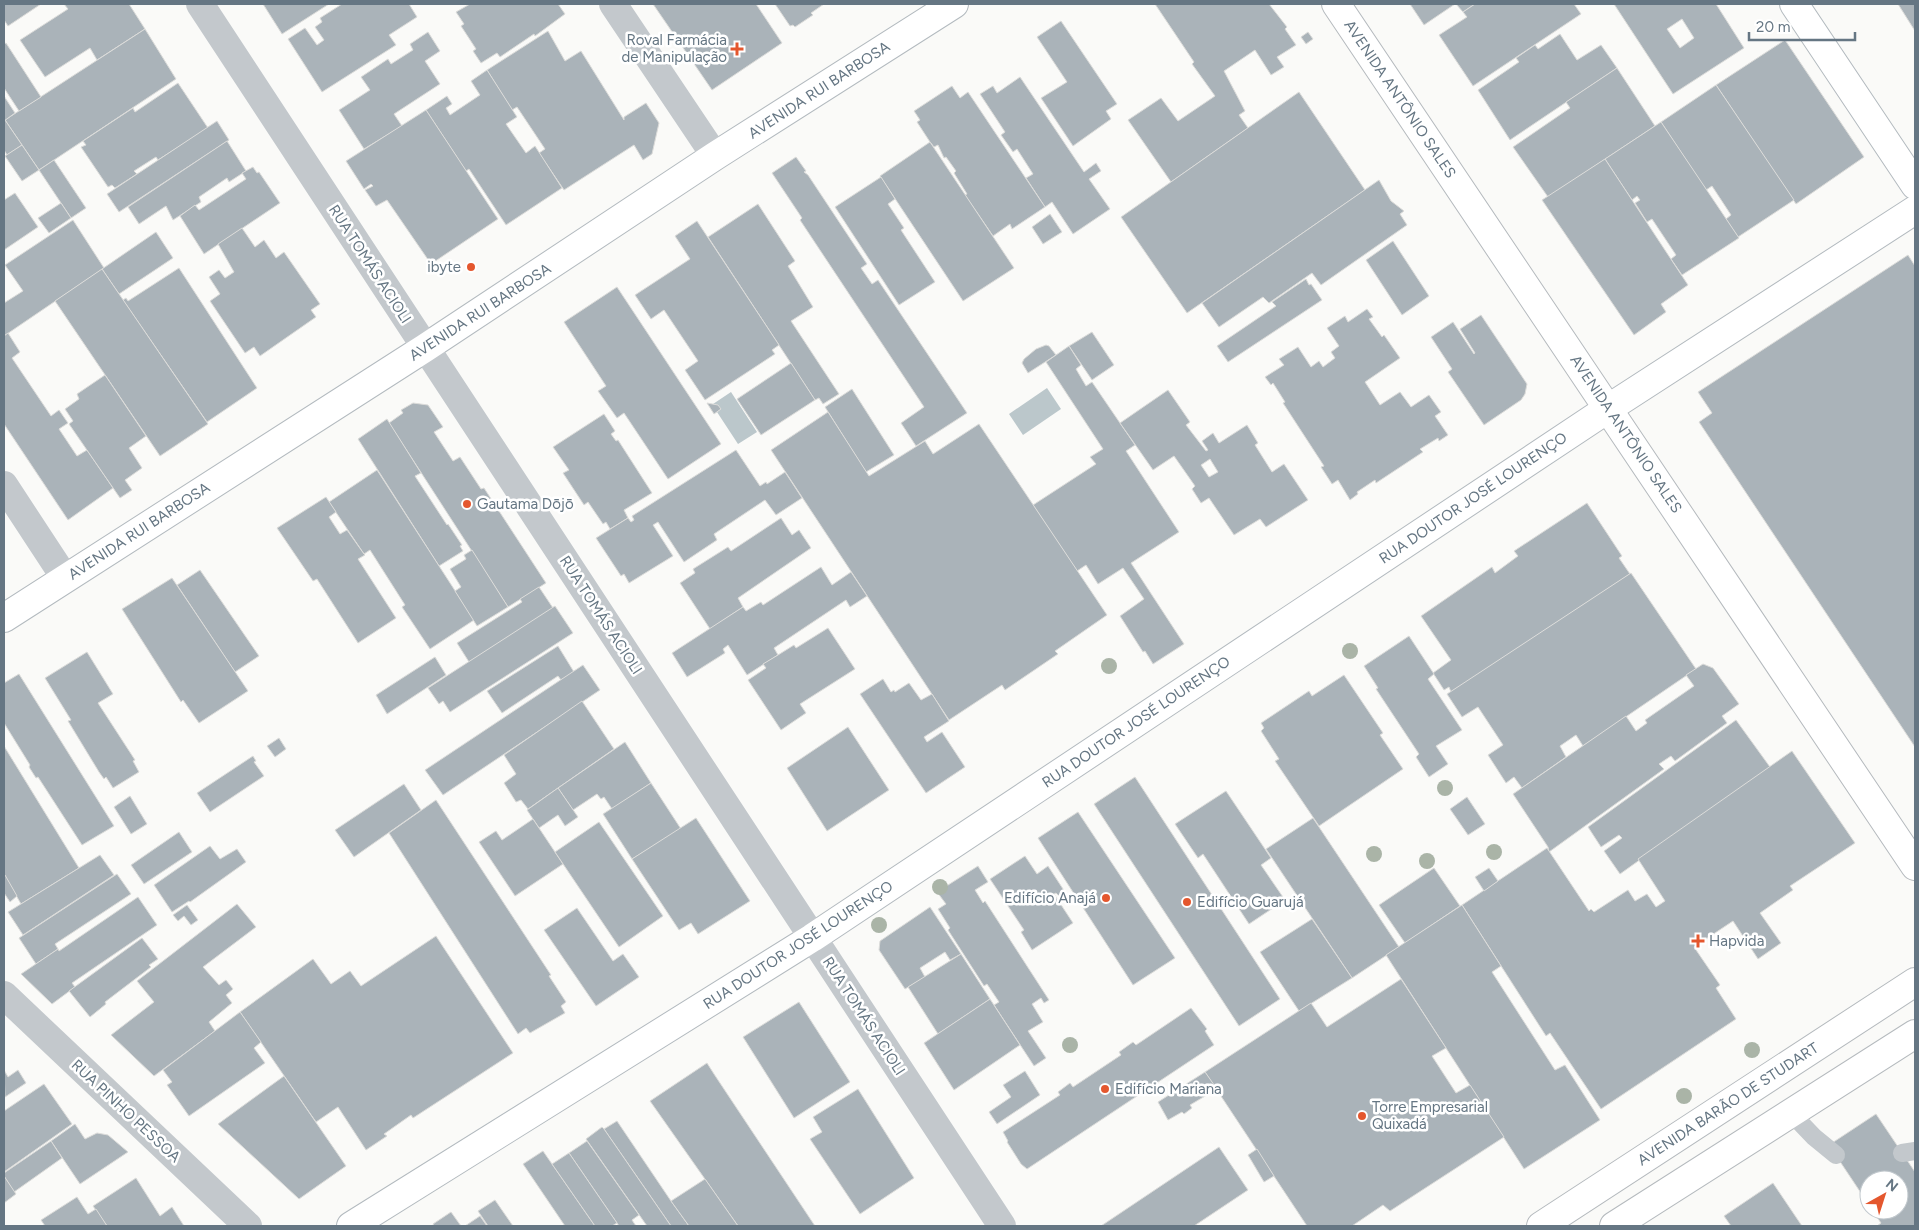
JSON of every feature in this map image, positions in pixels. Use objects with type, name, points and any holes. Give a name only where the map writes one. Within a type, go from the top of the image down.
[{"type":"main road","name":"AVENIDA RUI BARBOSA","points":[[4,618],[425,348],[715,156],[954,4]]},
{"type":"main road","name":"AVENIDA ANTÔNIO SALES","points":[[1336,4],[1915,866]]},
{"type":"main road","points":[[1794,4],[1915,185]]},
{"type":"main road","name":"RUA DOUTOR JOSÉ LOURENÇO","points":[[351,1226],[812,938],[1608,408],[1915,210]]},
{"type":"main road","name":"AVENIDA BARÃO DE STUDART","points":[[1541,1226],[1915,982]]},
{"type":"main road","points":[[1614,1226],[1915,1034]]},
{"type":"street","name":"RUA TOMÁS ACIOLI","points":[[200,4],[1002,1226]]},
{"type":"street","points":[[613,4],[715,156]]},
{"type":"street","points":[[4,485],[65,578]]},
{"type":"street","name":"RUA PINHO PESSOA","points":[[4,995],[248,1226]]},
{"type":"lane","points":[[1791,1113],[1814,1137],[1836,1155]]},
{"type":"shaded area","points":[[1047,388],[1061,409],[1023,435],[1009,414]]},
{"type":"shaded area","points":[[731,392],[757,432],[738,444],[717,412],[721,409],[713,404]]},
{"type":"building","points":[[4,4],[41,4],[8,26],[4,20]]},
{"type":"building","points":[[64,4],[129,4],[145,29],[97,60],[90,48],[45,77],[20,40],[68,9]]},
{"type":"building","points":[[263,4],[329,4],[282,34]]},
{"type":"building","points":[[342,4],[409,4],[417,17],[389,35],[396,45],[322,92],[288,39],[305,28],[317,45],[324,40],[315,27],[322,22],[320,18]]},
{"type":"building","points":[[470,4],[558,4],[565,14],[535,36],[534,34],[500,57],[497,53],[481,63],[473,51],[476,49],[461,26],[464,24],[456,12]]},
{"type":"building","points":[[653,4],[756,4],[782,43],[712,90]]},
{"type":"building","points":[[775,4],[824,4],[811,13],[813,15],[795,27],[793,25],[790,26]]},
{"type":"building","points":[[1155,4],[1269,4],[1287,27],[1285,29],[1296,45],[1277,57],[1284,67],[1271,75],[1255,50],[1224,71],[1245,111],[1239,115],[1248,128],[1171,182],[1128,120],[1161,98],[1178,121],[1215,96],[1192,64],[1194,62]]},
{"type":"building","points":[[1410,4],[1455,4],[1424,25]]},
{"type":"building","points":[[1456,4],[1475,4],[1463,12]]},
{"type":"building","points":[[1475,4],[1574,4],[1581,14],[1473,86],[1439,35],[1467,17],[1463,12]]},
{"type":"building","points":[[1614,4],[1716,4],[1744,48],[1673,94]],"holes":[[[1682,19],[1694,38],[1680,48],[1667,29]]]},
{"type":"building","points":[[1898,4],[1915,4],[1915,31]]},
{"type":"building","points":[[1061,21],[1117,104],[1106,111],[1111,119],[1073,146],[1041,98],[1067,82],[1037,37]]},
{"type":"building","points":[[145,29],[176,79],[39,170],[5,120]]},
{"type":"building","points":[[548,31],[565,61],[581,51],[624,120],[624,117],[646,103],[659,123],[652,154],[643,160],[634,145],[564,190],[539,153],[545,149],[517,107],[512,110],[487,70]]},
{"type":"building","points":[[428,32],[440,51],[425,61],[440,84],[394,114],[402,126],[364,149],[339,110],[370,90],[361,77],[388,59],[391,64],[413,50],[410,44]]},
{"type":"building","points":[[1308,32],[1313,39],[1306,44],[1301,37]]},
{"type":"building","points":[[1560,34],[1577,60],[1601,45],[1617,68],[1510,140],[1478,90],[1519,62],[1516,58],[1535,45],[1538,49]]},
{"type":"building","points":[[1785,40],[1864,157],[1796,204],[1716,85]]},
{"type":"building","points":[[6,43],[41,97],[19,111],[4,88],[4,44]]},
{"type":"building","points":[[1617,68],[1655,126],[1548,197],[1513,147],[1570,108],[1566,102]]},
{"type":"building","points":[[487,70],[517,117],[506,124],[526,153],[535,146],[562,188],[506,225],[469,169],[466,171],[426,110],[447,96],[452,104],[446,108],[450,115],[480,95],[471,81]]},
{"type":"building","points":[[1020,77],[1084,172],[1096,163],[1101,171],[1089,179],[1110,209],[1073,234],[1052,202],[1045,207],[1026,178],[1033,174],[1017,149],[1013,152],[1001,135],[1005,132],[980,94],[993,86],[997,93]]},
{"type":"building","points":[[178,83],[208,128],[158,160],[156,157],[134,171],[137,174],[115,188],[112,185],[108,187],[81,147],[86,145],[83,141],[133,108],[135,112]]},
{"type":"building","points":[[1716,85],[1794,200],[1738,237],[1726,219],[1731,215],[1712,186],[1706,190],[1661,122]]},
{"type":"building","points":[[952,86],[960,98],[968,92],[1045,207],[1012,229],[1010,224],[993,236],[965,195],[967,194],[954,173],[956,171],[946,157],[944,158],[938,145],[934,147],[930,142],[917,122],[920,120],[914,111]]},
{"type":"building","points":[[1299,92],[1365,190],[1187,313],[1121,217]]},
{"type":"building","points":[[4,96],[15,113],[4,121]]},
{"type":"building","points":[[426,110],[498,219],[431,264],[387,200],[376,206],[365,190],[373,186],[371,184],[364,189],[346,161]]},
{"type":"building","points":[[5,120],[22,145],[7,155],[4,150]]},
{"type":"building","points":[[217,121],[229,140],[119,212],[107,194]]},
{"type":"building","points":[[1661,122],[1739,238],[1682,275],[1671,259],[1676,255],[1652,219],[1647,222],[1635,203],[1640,200],[1637,196],[1632,200],[1605,159]]},
{"type":"building","points":[[227,141],[246,171],[229,182],[227,178],[199,197],[201,202],[173,220],[166,206],[139,224],[128,207]]},
{"type":"building","points":[[930,142],[1014,268],[963,301],[880,176]]},
{"type":"building","points":[[22,145],[39,170],[22,181],[5,156]]},
{"type":"building","points":[[796,157],[806,171],[804,172],[808,175],[867,264],[861,268],[872,284],[878,280],[967,413],[916,446],[901,423],[924,407],[800,220],[802,218],[772,173]]},
{"type":"building","points":[[1605,159],[1688,285],[1661,304],[1666,312],[1634,335],[1542,200]]},
{"type":"building","points":[[54,160],[86,208],[71,218],[39,170]]},
{"type":"building","points":[[253,167],[257,173],[259,172],[280,203],[204,254],[180,216],[195,205],[199,210],[246,179],[242,173]]},
{"type":"building","points":[[881,177],[895,199],[888,204],[904,228],[901,230],[935,282],[899,305],[835,207]]},
{"type":"building","points":[[1379,180],[1391,201],[1404,211],[1400,214],[1407,225],[1321,285],[1312,273],[1269,303],[1263,297],[1219,327],[1202,303]]},
{"type":"building","points":[[15,193],[38,227],[4,250],[4,200]]},
{"type":"building","points":[[61,203],[71,218],[49,233],[38,218]]},
{"type":"building","points":[[758,204],[795,261],[788,266],[813,307],[791,321],[839,394],[823,404],[819,398],[815,400],[708,237]]},
{"type":"building","points":[[1050,214],[1062,232],[1043,244],[1032,227]]},
{"type":"building","points":[[73,220],[104,268],[4,336],[4,303],[23,291],[5,265]]},
{"type":"building","points":[[697,221],[779,345],[772,350],[775,354],[705,400],[685,370],[698,361],[664,310],[651,319],[635,295],[690,259],[675,236]]},
{"type":"building","points":[[242,228],[255,247],[264,240],[276,258],[284,252],[320,304],[311,310],[316,317],[260,356],[254,347],[245,353],[210,301],[220,294],[209,277],[219,270],[225,278],[234,272],[218,244]]},
{"type":"building","points":[[156,232],[173,258],[119,294],[102,269]]},
{"type":"building","points":[[1393,241],[1429,296],[1402,315],[1366,260]]},
{"type":"building","points":[[1908,255],[1915,266],[1915,747],[1699,422],[1712,413],[1698,392]]},
{"type":"building","points":[[179,268],[257,388],[207,422],[123,300],[126,298],[128,301]]},
{"type":"building","points":[[102,269],[208,424],[160,456],[55,301]]},
{"type":"building","points":[[1306,279],[1322,300],[1228,362],[1217,346],[1276,306],[1272,302]]},
{"type":"building","points":[[617,287],[721,444],[668,479],[624,413],[617,418],[598,391],[606,386],[564,322]]},
{"type":"building","points":[[1367,309],[1373,317],[1369,319],[1382,337],[1384,335],[1400,358],[1365,382],[1380,405],[1400,392],[1411,407],[1429,395],[1441,412],[1435,416],[1448,435],[1439,441],[1438,438],[1420,449],[1423,452],[1376,483],[1375,480],[1357,492],[1358,494],[1350,500],[1338,480],[1332,484],[1321,467],[1324,466],[1283,403],[1285,402],[1273,383],[1271,385],[1265,377],[1284,365],[1279,359],[1298,347],[1311,367],[1319,361],[1323,367],[1335,358],[1331,352],[1339,346],[1327,328],[1345,316],[1348,322]]},
{"type":"building","points":[[1481,315],[1527,384],[1525,394],[1521,400],[1484,425],[1448,372],[1452,369],[1431,337],[1453,322],[1474,354],[1460,329]]},
{"type":"building","points":[[1092,332],[1114,365],[1092,380],[1069,346]]},
{"type":"building","points":[[8,333],[20,352],[12,358],[51,416],[59,410],[68,423],[59,429],[77,456],[87,450],[113,488],[68,520],[4,424],[4,336]]},
{"type":"building","points":[[1046,345],[1056,355],[1028,373],[1022,363],[1024,359],[1036,349]]},
{"type":"building","points":[[1069,346],[1081,365],[1076,369],[1086,386],[1092,382],[1135,445],[1126,451],[1179,532],[1131,563],[1184,644],[1153,664],[1120,616],[1144,599],[1123,568],[1098,584],[1086,565],[1077,571],[1033,505],[1096,464],[1090,457],[1103,449],[1046,362]]},
{"type":"building","points":[[791,363],[815,400],[761,435],[737,399]]},
{"type":"building","points":[[105,375],[146,436],[129,448],[142,468],[125,480],[132,490],[120,498],[69,424],[73,421],[65,409],[79,399],[77,394]]},
{"type":"building","points":[[852,389],[894,455],[866,472],[825,407]]},
{"type":"building","points":[[1168,390],[1190,422],[1186,425],[1206,451],[1208,450],[1202,441],[1213,433],[1219,443],[1247,425],[1258,443],[1255,445],[1272,472],[1284,464],[1308,500],[1266,527],[1260,519],[1234,535],[1209,498],[1201,503],[1192,489],[1195,486],[1174,456],[1153,470],[1120,423]],"holes":[[[1210,459],[1218,472],[1209,477],[1201,465]]]},
{"type":"building","points":[[413,403],[428,405],[443,427],[434,432],[453,461],[460,457],[481,489],[484,488],[546,583],[508,607],[389,423],[403,413],[401,410]]},
{"type":"building","points":[[707,403],[718,405],[721,409],[714,414]]},
{"type":"building","points":[[828,412],[869,476],[925,441],[933,454],[979,424],[1107,615],[1055,651],[1058,654],[1005,690],[1002,685],[949,720],[771,450]]},
{"type":"building","points":[[604,414],[615,431],[611,434],[616,441],[618,440],[652,493],[624,510],[628,518],[610,529],[606,522],[603,524],[588,502],[584,505],[563,473],[569,470],[553,447]]},
{"type":"building","points":[[387,419],[421,473],[415,476],[462,545],[460,546],[463,551],[439,566],[358,439]]},
{"type":"building","points":[[736,450],[760,486],[766,482],[767,484],[785,472],[802,498],[776,515],[765,500],[714,534],[717,540],[684,562],[658,522],[653,525],[673,556],[629,583],[624,574],[621,576],[596,538],[628,518],[631,522],[634,520],[632,516]]},
{"type":"building","points":[[377,470],[474,620],[430,649],[402,607],[405,605],[370,550],[364,554],[329,502]]},
{"type":"building","points":[[326,497],[336,512],[329,517],[340,534],[347,530],[365,555],[358,559],[396,618],[358,643],[317,579],[313,581],[277,528]]},
{"type":"building","points":[[1587,503],[1622,556],[1619,558],[1630,574],[1451,692],[1449,687],[1444,690],[1433,673],[1451,660],[1421,616],[1492,567],[1495,573],[1518,556],[1514,551]]},
{"type":"building","points":[[781,518],[792,535],[799,530],[811,548],[738,598],[743,607],[710,629],[680,583],[695,573],[693,569],[728,547],[731,551]]},
{"type":"building","points":[[472,550],[508,607],[477,626],[455,591],[461,587],[450,569],[466,559],[464,555]]},
{"type":"building","points":[[821,567],[832,585],[851,572],[867,596],[850,607],[846,600],[774,648],[778,655],[747,675],[728,645],[723,649],[725,653],[687,677],[672,653],[743,607],[746,611],[761,602],[763,605]]},
{"type":"building","points":[[200,570],[259,656],[235,672],[177,585]]},
{"type":"building","points":[[1631,573],[1696,669],[1583,746],[1576,735],[1560,746],[1566,757],[1522,788],[1514,777],[1506,783],[1488,755],[1503,745],[1478,707],[1462,717],[1447,694]]},
{"type":"building","points":[[172,578],[248,691],[199,723],[183,700],[181,702],[122,609]]},
{"type":"building","points":[[539,587],[553,608],[469,662],[457,643],[522,602],[520,599]]},
{"type":"building","points":[[555,606],[573,633],[450,712],[443,701],[439,704],[428,688]]},
{"type":"building","points":[[828,628],[855,669],[800,704],[806,713],[781,730],[748,680],[766,668],[763,664],[794,645],[796,648]]},
{"type":"building","points":[[1409,636],[1434,674],[1428,679],[1462,730],[1436,746],[1448,764],[1429,777],[1416,757],[1419,754],[1376,689],[1378,688],[1364,666]]},
{"type":"building","points":[[558,646],[574,672],[561,680],[558,676],[502,713],[487,691]]},
{"type":"building","points":[[87,652],[113,694],[98,703],[135,760],[133,761],[139,772],[113,788],[106,777],[104,779],[99,772],[68,721],[71,720],[45,678]]},
{"type":"building","points":[[435,657],[446,675],[387,714],[376,695]]},
{"type":"building","points":[[1703,664],[1713,668],[1739,704],[1722,716],[1727,723],[1675,761],[1671,756],[1659,764],[1664,769],[1549,852],[1548,847],[1513,794],[1626,716],[1636,731],[1647,723],[1645,720],[1694,686],[1686,675]]},
{"type":"building","points":[[583,665],[600,690],[443,795],[425,770]]},
{"type":"building","points":[[19,674],[114,826],[82,845],[38,777],[36,778],[4,723],[4,683]]},
{"type":"building","points":[[1344,675],[1383,733],[1380,735],[1403,769],[1319,826],[1275,761],[1279,759],[1261,731],[1264,728],[1261,723],[1309,691],[1312,696]]},
{"type":"building","points":[[883,679],[891,692],[894,690],[895,692],[909,683],[921,700],[932,694],[949,721],[924,737],[927,742],[942,732],[965,767],[926,793],[860,694]]},
{"type":"building","points":[[582,701],[614,749],[528,809],[521,800],[516,802],[504,783],[516,774],[504,755]]},
{"type":"building","points":[[1736,720],[1770,767],[1620,874],[1604,851],[1622,838],[1619,835],[1601,847],[1588,827]]},
{"type":"building","points":[[848,727],[889,790],[827,831],[787,768]]},
{"type":"building","points":[[279,738],[286,749],[275,757],[267,746]]},
{"type":"building","points":[[625,742],[651,783],[612,809],[604,797],[601,799],[597,794],[573,810],[558,788]]},
{"type":"building","points":[[4,746],[79,868],[21,904],[4,874]]},
{"type":"building","name":"Hapvida","points":[[1792,751],[1855,843],[1790,886],[1793,890],[1760,913],[1781,943],[1758,959],[1733,921],[1694,947],[1720,985],[1716,988],[1736,1019],[1601,1109],[1550,1033],[1546,1036],[1462,905],[1547,848],[1589,911],[1591,909],[1594,912],[1628,890],[1635,901],[1647,894],[1656,907],[1665,901],[1638,859]]},
{"type":"building","points":[[253,756],[256,761],[254,762],[264,776],[210,812],[197,793]]},
{"type":"building","name":"Edifício Guarujá","points":[[1135,777],[1280,999],[1239,1026],[1094,804]]},
{"type":"building","points":[[651,783],[681,829],[632,859],[603,814]]},
{"type":"building","points":[[404,784],[421,810],[354,857],[335,830]]},
{"type":"building","points":[[558,788],[578,817],[565,826],[558,815],[539,828],[527,810]]},
{"type":"building","points":[[1226,791],[1271,858],[1261,865],[1285,900],[1249,924],[1203,854],[1198,858],[1175,824]]},
{"type":"building","points":[[130,796],[147,824],[131,834],[114,807]]},
{"type":"building","points":[[1467,797],[1485,824],[1468,835],[1450,809]]},
{"type":"building","points":[[436,800],[551,975],[549,976],[566,1002],[561,1006],[565,1013],[530,1033],[526,1028],[518,1034],[389,833]]},
{"type":"building","name":"Edifício Anajá","points":[[1078,812],[1175,958],[1133,985],[1038,838]]},
{"type":"building","points":[[696,818],[750,901],[698,934],[691,923],[679,930],[632,859]]},
{"type":"building","points":[[1313,818],[1399,947],[1352,978],[1266,849]]},
{"type":"building","points":[[533,819],[563,864],[515,896],[479,842],[496,831],[502,840]]},
{"type":"building","points":[[599,822],[663,916],[619,947],[555,852]]},
{"type":"building","points":[[179,832],[192,852],[144,884],[131,865]]},
{"type":"building","points":[[210,846],[220,859],[237,849],[246,862],[190,902],[172,912],[154,885]]},
{"type":"building","points":[[100,855],[114,875],[23,935],[8,912]]},
{"type":"building","points":[[1025,856],[1037,874],[1048,866],[1065,892],[1059,896],[1056,893],[1054,894],[1073,923],[1032,950],[1021,932],[1024,930],[990,879]]},
{"type":"building","points":[[978,866],[988,882],[975,890],[983,903],[985,901],[1049,1000],[1044,1003],[1041,998],[1032,1004],[1043,1022],[1028,1031],[1046,1058],[1034,1066],[994,1005],[999,1002],[987,984],[984,986],[948,930],[950,928],[938,909],[946,904],[937,892]]},
{"type":"building","points":[[1434,868],[1460,906],[1405,943],[1379,905]]},
{"type":"building","points":[[1489,868],[1498,881],[1484,891],[1475,877]]},
{"type":"building","points":[[117,874],[131,894],[55,944],[58,949],[36,964],[19,938]]},
{"type":"building","points":[[5,875],[17,896],[10,902],[4,893]]},
{"type":"building","points":[[138,897],[157,925],[72,983],[75,987],[52,1004],[21,974],[58,949],[59,951]]},
{"type":"building","points":[[237,904],[256,927],[203,967],[219,985],[226,980],[233,989],[226,995],[232,1003],[209,1022],[215,1031],[154,1076],[111,1035],[154,1002],[137,981]]},
{"type":"building","points":[[187,905],[198,920],[191,925],[184,916],[178,921],[173,915]]},
{"type":"building","points":[[1462,905],[1501,966],[1492,972],[1555,1070],[1565,1065],[1600,1120],[1524,1169],[1386,955]]},
{"type":"building","points":[[930,907],[961,954],[950,960],[945,952],[920,968],[925,977],[905,989],[879,950],[880,941]]},
{"type":"building","points":[[577,908],[613,961],[623,954],[639,977],[596,1006],[544,930]]},
{"type":"building","points":[[1312,919],[1352,978],[1299,1011],[1260,952]]},
{"type":"building","points":[[436,936],[513,1053],[413,1118],[411,1115],[384,1134],[387,1136],[366,1150],[338,1107],[316,1122],[240,1012],[313,959],[331,984],[350,971],[361,986]]},
{"type":"building","points":[[142,938],[158,959],[149,965],[151,967],[105,1002],[106,1004],[90,1017],[69,991]]},
{"type":"building","points":[[961,954],[990,999],[938,1034],[908,987]]},
{"type":"building","name":"Torre Empresarial Quixadá","points":[[1401,979],[1446,1048],[1432,1056],[1456,1093],[1470,1085],[1504,1137],[1390,1211],[1383,1205],[1352,1226],[1307,1226],[1205,1072],[1311,1003],[1327,1027]]},
{"type":"building","points":[[990,999],[1020,1045],[954,1090],[924,1043]]},
{"type":"building","points":[[799,1002],[850,1082],[794,1118],[743,1037]]},
{"type":"building","name":"Edifício Mariana","points":[[1191,1008],[1207,1029],[1205,1031],[1214,1045],[1027,1169],[1021,1164],[1003,1132],[1060,1095],[1058,1092],[1070,1083],[1073,1087],[1121,1055],[1119,1052],[1133,1042],[1136,1045]]},
{"type":"building","points":[[240,1012],[261,1042],[254,1048],[265,1063],[189,1116],[167,1085],[172,1082],[163,1070]]},
{"type":"building","points":[[707,1063],[815,1226],[738,1226],[650,1101]]},
{"type":"building","points":[[4,1070],[8,1077],[18,1070],[26,1083],[5,1097]]},
{"type":"building","points":[[1025,1071],[1040,1095],[997,1124],[989,1112],[1011,1097],[1003,1085]]},
{"type":"building","points":[[1205,1072],[1217,1089],[1190,1105],[1192,1108],[1184,1114],[1182,1112],[1168,1120],[1158,1102]]},
{"type":"building","points":[[284,1076],[346,1166],[299,1199],[218,1124]]},
{"type":"building","points":[[44,1084],[72,1124],[4,1172],[4,1111]]},
{"type":"building","points":[[858,1089],[914,1178],[860,1214],[810,1139],[822,1132],[813,1117]]},
{"type":"building","points":[[1876,1114],[1915,1172],[1915,1226],[1877,1226],[1881,1223],[1879,1220],[1909,1220],[1909,1170],[1859,1170],[1859,1190],[1829,1145]]},
{"type":"building","points":[[617,1121],[689,1226],[671,1226],[604,1129]]},
{"type":"building","points":[[75,1124],[85,1139],[97,1133],[108,1135],[128,1152],[80,1184],[51,1141]]},
{"type":"building","points":[[602,1127],[671,1226],[647,1226],[586,1139]]},
{"type":"building","points":[[51,1141],[62,1158],[14,1192],[4,1173]]},
{"type":"building","points":[[587,1141],[639,1215],[632,1220],[636,1226],[619,1226],[569,1153]]},
{"type":"building","points":[[1219,1147],[1248,1190],[1194,1226],[1101,1226]]},
{"type":"building","points":[[1257,1149],[1274,1176],[1264,1182],[1248,1155]]},
{"type":"building","points":[[543,1151],[595,1226],[565,1226],[523,1164]]},
{"type":"building","points":[[569,1153],[617,1223],[612,1226],[595,1226],[552,1164]]},
{"type":"building","points":[[4,1176],[16,1194],[4,1203]]},
{"type":"building","points":[[136,1178],[160,1216],[172,1207],[184,1226],[107,1226],[93,1206]]},
{"type":"building","points":[[705,1179],[738,1226],[689,1226],[671,1201]]},
{"type":"building","points":[[1773,1183],[1802,1226],[1731,1226],[1724,1216]]},
{"type":"building","points":[[77,1197],[88,1214],[96,1209],[107,1226],[45,1226],[41,1220]]},
{"type":"building","points":[[495,1200],[513,1226],[488,1226],[478,1211]]},
{"type":"building","points":[[451,1212],[461,1226],[434,1226],[433,1224]]},
{"type":"building","points":[[480,1216],[487,1226],[465,1226]]},
{"type":"place","name":"Roval Farmácia de Manipulação","points":[[737,49]]},
{"type":"place","name":"ibyte","points":[[471,267]]},
{"type":"place","name":"Gautama Dōjō","points":[[467,504]]},
{"type":"place","name":"Edifício Anajá","points":[[1106,898]]},
{"type":"place","name":"Edifício Guarujá","points":[[1187,902]]},
{"type":"place","name":"Hapvida","points":[[1698,941]]},
{"type":"place","name":"Edifício Mariana","points":[[1105,1089]]},
{"type":"place","name":"Torre Empresarial Quixadá","points":[[1362,1116]]}]
